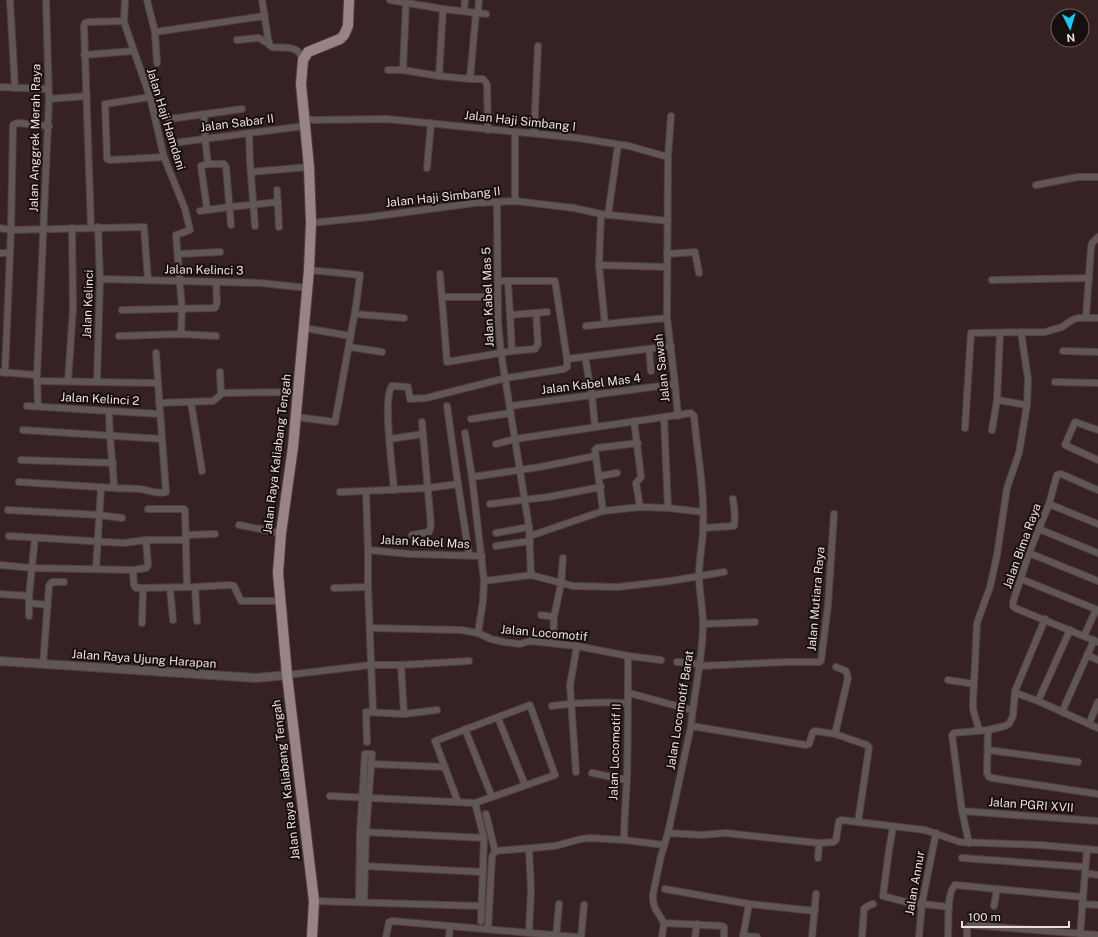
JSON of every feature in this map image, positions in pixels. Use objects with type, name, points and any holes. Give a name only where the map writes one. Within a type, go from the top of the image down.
[{"type":"main road","points":[[303,60],[308,52],[340,40],[344,35],[348,26],[349,0]]},
{"type":"main road","name":"Jalan Raya Kaliabang Tengah","points":[[303,60],[301,84],[309,167],[311,223],[309,270],[293,447],[281,533],[278,573],[287,675],[314,901],[312,937]]},
{"type":"street","points":[[10,0],[15,88]]},
{"type":"street","name":"Jalan Anggrek Merah Raya","points":[[44,229],[49,99],[46,0]]},
{"type":"street","name":"Jalan Haji Hamdani","points":[[125,0],[124,21],[150,97],[164,157],[185,209],[190,230],[176,235],[182,309],[181,334]]},
{"type":"street","points":[[147,0],[155,32],[157,62]]},
{"type":"street","points":[[262,0],[269,45],[272,47],[293,48],[301,53],[303,60]]},
{"type":"street","points":[[392,0],[406,3],[428,3],[443,9],[486,14]]},
{"type":"street","points":[[464,11],[465,0]]},
{"type":"street","points":[[470,80],[479,0]]},
{"type":"street","points":[[403,70],[406,3]]},
{"type":"street","points":[[439,76],[443,9]]},
{"type":"street","points":[[155,32],[265,16]]},
{"type":"street","points":[[91,227],[87,96],[84,54],[85,23],[124,21]]},
{"type":"street","points":[[237,40],[259,38],[265,42],[269,42]]},
{"type":"street","points":[[534,133],[538,46]]},
{"type":"street","points":[[84,54],[134,51]]},
{"type":"street","points":[[388,70],[403,70],[439,76],[486,81],[488,130]]},
{"type":"street","points":[[0,88],[48,89]]},
{"type":"street","points":[[49,99],[87,96]]},
{"type":"street","points":[[150,97],[105,104],[106,157],[109,160],[164,157]]},
{"type":"street","points":[[169,119],[242,109]]},
{"type":"street","points":[[204,114],[208,164]]},
{"type":"street","points":[[599,265],[667,267],[668,157],[671,116]]},
{"type":"street","name":"Jalan Haji Simbang I","points":[[304,122],[313,120],[387,119],[431,123],[578,138],[618,145],[668,157]]},
{"type":"street","name":"Jalan Sabar II","points":[[173,143],[249,133],[304,122]]},
{"type":"street","points":[[48,126],[17,123],[13,125],[10,253],[2,372],[37,378],[68,381],[158,383]]},
{"type":"street","points":[[427,168],[431,123]]},
{"type":"street","points":[[515,132],[515,201]]},
{"type":"street","points":[[249,133],[250,172],[255,226]]},
{"type":"street","points":[[608,214],[618,145]]},
{"type":"street","points":[[231,225],[229,207],[226,165],[222,163],[202,165],[200,168],[204,210],[229,207],[278,202]]},
{"type":"street","points":[[250,172],[309,167]]},
{"type":"street","points":[[1036,185],[1073,177],[1098,177]]},
{"type":"street","points":[[277,190],[280,226]]},
{"type":"street","name":"Jalan Haji Simbang II","points":[[311,223],[475,203],[515,201],[574,208],[601,214],[668,221]]},
{"type":"street","name":"Jalan Kabel Mas 5","points":[[497,202],[497,297],[501,353],[515,439]]},
{"type":"street","points":[[601,214],[599,265],[605,324]]},
{"type":"street","points":[[0,228],[11,230],[144,226],[148,280]]},
{"type":"street","name":"Jalan Kelinci","points":[[97,381],[100,279],[98,227]]},
{"type":"street","points":[[68,381],[72,309],[72,228]]},
{"type":"street","points":[[38,406],[37,378],[44,229]]},
{"type":"street","points":[[1086,317],[1091,248],[1092,243],[1098,237]]},
{"type":"street","points":[[178,254],[220,252]]},
{"type":"street","points":[[667,254],[695,252],[699,273]]},
{"type":"street","points":[[0,254],[10,253]]},
{"type":"street","name":"Jalan Sawah","points":[[667,267],[667,318],[676,384],[678,416]]},
{"type":"street","points":[[296,417],[334,422],[355,314],[360,275],[309,270]]},
{"type":"street","points":[[440,274],[447,362],[512,351],[535,349],[537,347],[536,313]]},
{"type":"street","points":[[992,280],[1089,278]]},
{"type":"street","name":"Jalan Kelinci 3","points":[[100,279],[261,283],[308,288]]},
{"type":"street","points":[[394,490],[388,419],[389,396],[390,388],[392,386],[406,386],[408,388],[409,398],[426,398],[506,378],[564,369],[567,367],[555,281],[498,281]]},
{"type":"street","points":[[508,281],[512,351]]},
{"type":"street","points":[[122,310],[215,308],[217,302],[216,282]]},
{"type":"street","points":[[442,297],[497,297]]},
{"type":"street","points":[[510,315],[547,312]]},
{"type":"street","points":[[355,314],[404,318]]},
{"type":"street","points":[[965,428],[971,333],[1022,335],[1045,332],[1062,327],[1072,320],[1086,317],[1098,318]]},
{"type":"street","points":[[586,326],[667,318]]},
{"type":"street","points":[[304,328],[351,336]]},
{"type":"street","points":[[992,430],[997,400],[1000,333]]},
{"type":"street","points":[[119,336],[181,334],[216,336]]},
{"type":"street","points":[[979,730],[972,700],[977,623],[990,587],[998,548],[1007,488],[1019,452],[1027,405],[1028,379],[1022,335]]},
{"type":"street","points":[[567,359],[671,346]]},
{"type":"street","points":[[349,347],[382,352]]},
{"type":"street","points":[[649,349],[651,371]]},
{"type":"street","points":[[1063,351],[1098,352]]},
{"type":"street","points":[[19,482],[101,488],[142,489],[149,492],[166,492],[156,353]]},
{"type":"street","points":[[585,357],[592,396],[595,427]]},
{"type":"street","points":[[220,372],[221,394]]},
{"type":"street","points":[[1055,382],[1098,383]]},
{"type":"street","name":"Jalan Kabel Mas 4","points":[[510,406],[676,384]]},
{"type":"street","points":[[159,403],[213,401],[221,394],[298,392]]},
{"type":"street","points":[[997,400],[1027,405]]},
{"type":"street","points":[[191,402],[202,471]]},
{"type":"street","name":"Jalan Kelinci 2","points":[[27,406],[160,414]]},
{"type":"street","points":[[447,406],[469,555]]},
{"type":"street","points":[[109,411],[109,435],[113,463],[114,488]]},
{"type":"street","points":[[471,419],[511,413]]},
{"type":"street","name":"Jalan Locomotif Barat","points":[[496,444],[515,439],[634,421],[691,413],[694,416],[703,512],[699,576],[703,624],[700,665],[690,726],[668,833],[653,894],[655,908],[664,922]]},
{"type":"street","points":[[664,417],[668,508]]},
{"type":"street","points":[[634,421],[638,443],[641,477],[636,483],[640,507]]},
{"type":"street","points":[[412,536],[429,532],[431,526],[422,422]]},
{"type":"street","points":[[1098,430],[1075,422],[1065,445],[1098,460]]},
{"type":"street","points":[[23,430],[162,439]]},
{"type":"street","points":[[465,433],[472,477],[484,581],[483,601],[478,633]]},
{"type":"street","points":[[390,439],[423,434]]},
{"type":"street","points":[[515,439],[529,527],[530,575]]},
{"type":"street","points":[[603,511],[600,476],[595,451],[597,448],[638,443]]},
{"type":"street","points":[[472,477],[595,456]]},
{"type":"street","points":[[21,460],[113,463]]},
{"type":"street","points":[[600,476],[617,473]]},
{"type":"street","name":"Jalan Bima Raya","points":[[1096,641],[1013,606],[1029,552],[1049,504],[1057,475],[1061,474],[1098,490]]},
{"type":"street","points":[[340,492],[428,488],[458,484]]},
{"type":"street","points":[[490,504],[548,497],[601,487]]},
{"type":"street","points":[[96,569],[101,488]]},
{"type":"street","points":[[366,491],[373,712]]},
{"type":"street","points":[[703,528],[734,526],[735,520],[733,500]]},
{"type":"street","points":[[1049,504],[1098,524]]},
{"type":"street","points":[[496,546],[530,538],[603,511],[640,507],[668,508],[703,512]]},
{"type":"street","points":[[148,509],[184,509],[186,512],[187,587]]},
{"type":"street","points":[[8,510],[99,515],[122,518]]},
{"type":"street","name":"Jalan Mutiara Raya","points":[[700,665],[821,661],[828,605],[834,514]]},
{"type":"street","points":[[239,525],[281,533]]},
{"type":"street","points":[[496,533],[529,527]]},
{"type":"street","points":[[1039,529],[1098,553]]},
{"type":"street","points":[[9,536],[98,540],[123,543],[215,534]]},
{"type":"street","points":[[29,616],[29,596],[35,538]]},
{"type":"street","points":[[0,565],[33,568],[133,570],[146,568],[146,540]]},
{"type":"street","name":"Jalan Kabel Mas","points":[[368,550],[410,554],[482,556]]},
{"type":"street","points":[[1029,552],[1098,581]]},
{"type":"street","points":[[553,643],[554,617],[561,584],[563,558]]},
{"type":"street","points":[[133,570],[135,587],[143,589],[231,585],[236,588],[241,601],[280,600]]},
{"type":"street","points":[[484,581],[530,575],[561,584],[585,587],[618,587],[663,582],[724,572]]},
{"type":"street","points":[[1021,579],[1097,610],[1084,636]]},
{"type":"street","points":[[43,664],[50,583],[64,582]]},
{"type":"street","points":[[195,587],[197,621]]},
{"type":"street","points":[[334,588],[368,587]]},
{"type":"street","points":[[170,588],[173,620]]},
{"type":"street","points":[[142,623],[143,589]]},
{"type":"street","points":[[0,594],[29,596]]},
{"type":"street","points":[[29,603],[48,605]]},
{"type":"street","points":[[541,615],[554,617]]},
{"type":"street","points":[[969,843],[962,811],[952,735],[954,733],[988,730],[1009,724],[1013,716],[1015,691],[1045,619]]},
{"type":"street","points":[[703,624],[755,622]]},
{"type":"street","name":"Jalan Locomotif","points":[[370,628],[461,630],[478,633],[491,639],[504,642],[520,644],[530,641],[553,643],[661,660]]},
{"type":"street","points":[[1038,701],[1070,630]]},
{"type":"street","points":[[1062,712],[1087,655],[1096,641]]},
{"type":"street","points":[[576,772],[570,685],[577,646]]},
{"type":"street","points":[[1087,655],[1098,660]]},
{"type":"street","points":[[628,656],[629,693],[692,710]]},
{"type":"street","name":"Jalan Raya Ujung Harapan","points":[[0,661],[256,678],[287,675]]},
{"type":"street","points":[[287,675],[371,665],[469,662]]},
{"type":"street","points":[[677,662],[700,665]]},
{"type":"street","points":[[401,665],[404,714]]},
{"type":"street","points":[[835,734],[848,678],[846,671],[836,667]]},
{"type":"street","points":[[948,680],[974,684]]},
{"type":"street","name":"Jalan Locomotif II","points":[[624,840],[629,693]]},
{"type":"street","points":[[1016,693],[1038,701],[1098,728]]},
{"type":"street","points":[[1089,724],[1098,702]]},
{"type":"street","points":[[552,706],[572,703],[628,703]]},
{"type":"street","points":[[330,796],[475,803],[555,775],[530,705],[435,741],[458,802]]},
{"type":"street","points":[[367,742],[366,714],[368,712],[404,714],[437,710]]},
{"type":"street","points":[[498,718],[525,785]]},
{"type":"street","points":[[690,726],[806,745],[810,742],[814,731],[835,734],[868,746],[858,822]]},
{"type":"street","points":[[465,729],[492,797]]},
{"type":"street","points":[[988,730],[987,773],[989,777],[1098,794]]},
{"type":"street","points":[[988,750],[1078,762]]},
{"type":"street","points":[[362,902],[365,754],[372,754],[365,798]]},
{"type":"street","points":[[371,764],[445,767]]},
{"type":"street","points":[[592,773],[627,780]]},
{"type":"street","points":[[475,803],[484,838],[481,921]]},
{"type":"street","name":"Jalan PGRI XVII","points":[[962,811],[1098,821]]},
{"type":"street","points":[[486,814],[495,851],[492,857],[488,929]]},
{"type":"street","points":[[668,833],[703,835],[725,833],[819,843],[834,842],[836,840],[840,820],[925,830],[936,833],[948,839],[969,843],[1040,845],[1098,850]]},
{"type":"street","points":[[893,827],[883,896],[906,902],[949,907]]},
{"type":"street","points":[[363,832],[484,838]]},
{"type":"street","name":"Jalan Annur","points":[[919,937],[922,903],[936,833]]},
{"type":"street","points":[[495,851],[561,845],[585,838],[624,840],[664,845]]},
{"type":"street","points":[[818,858],[819,843]]},
{"type":"street","points":[[529,849],[531,890],[529,932]]},
{"type":"street","points":[[1080,935],[1087,849]]},
{"type":"street","points":[[962,858],[1085,870],[1098,875]]},
{"type":"street","points":[[363,866],[483,872]]},
{"type":"street","points":[[948,937],[949,907],[952,890],[955,885],[1082,900],[1098,905]]},
{"type":"street","points":[[665,889],[749,904],[815,911]]},
{"type":"street","points":[[994,906],[997,889]]},
{"type":"street","points":[[812,937],[816,894]]},
{"type":"street","points":[[314,901],[481,906]]},
{"type":"street","points":[[556,936],[558,904]]},
{"type":"street","points":[[749,904],[743,936],[757,937]]},
{"type":"street","points":[[862,937],[864,909],[873,904]]},
{"type":"street","points":[[581,937],[584,905]]},
{"type":"street","points":[[386,937],[389,922],[392,921],[576,937]]},
{"type":"street","points":[[662,937],[664,922],[724,927],[724,937]]},
{"type":"street","points":[[695,937],[697,924]]},
{"type":"street","points":[[967,937],[967,928],[970,925],[1080,935],[1098,935]]},
{"type":"street","points":[[449,937],[450,926]]},
{"type":"street","points":[[1020,929],[1020,937]]}]
